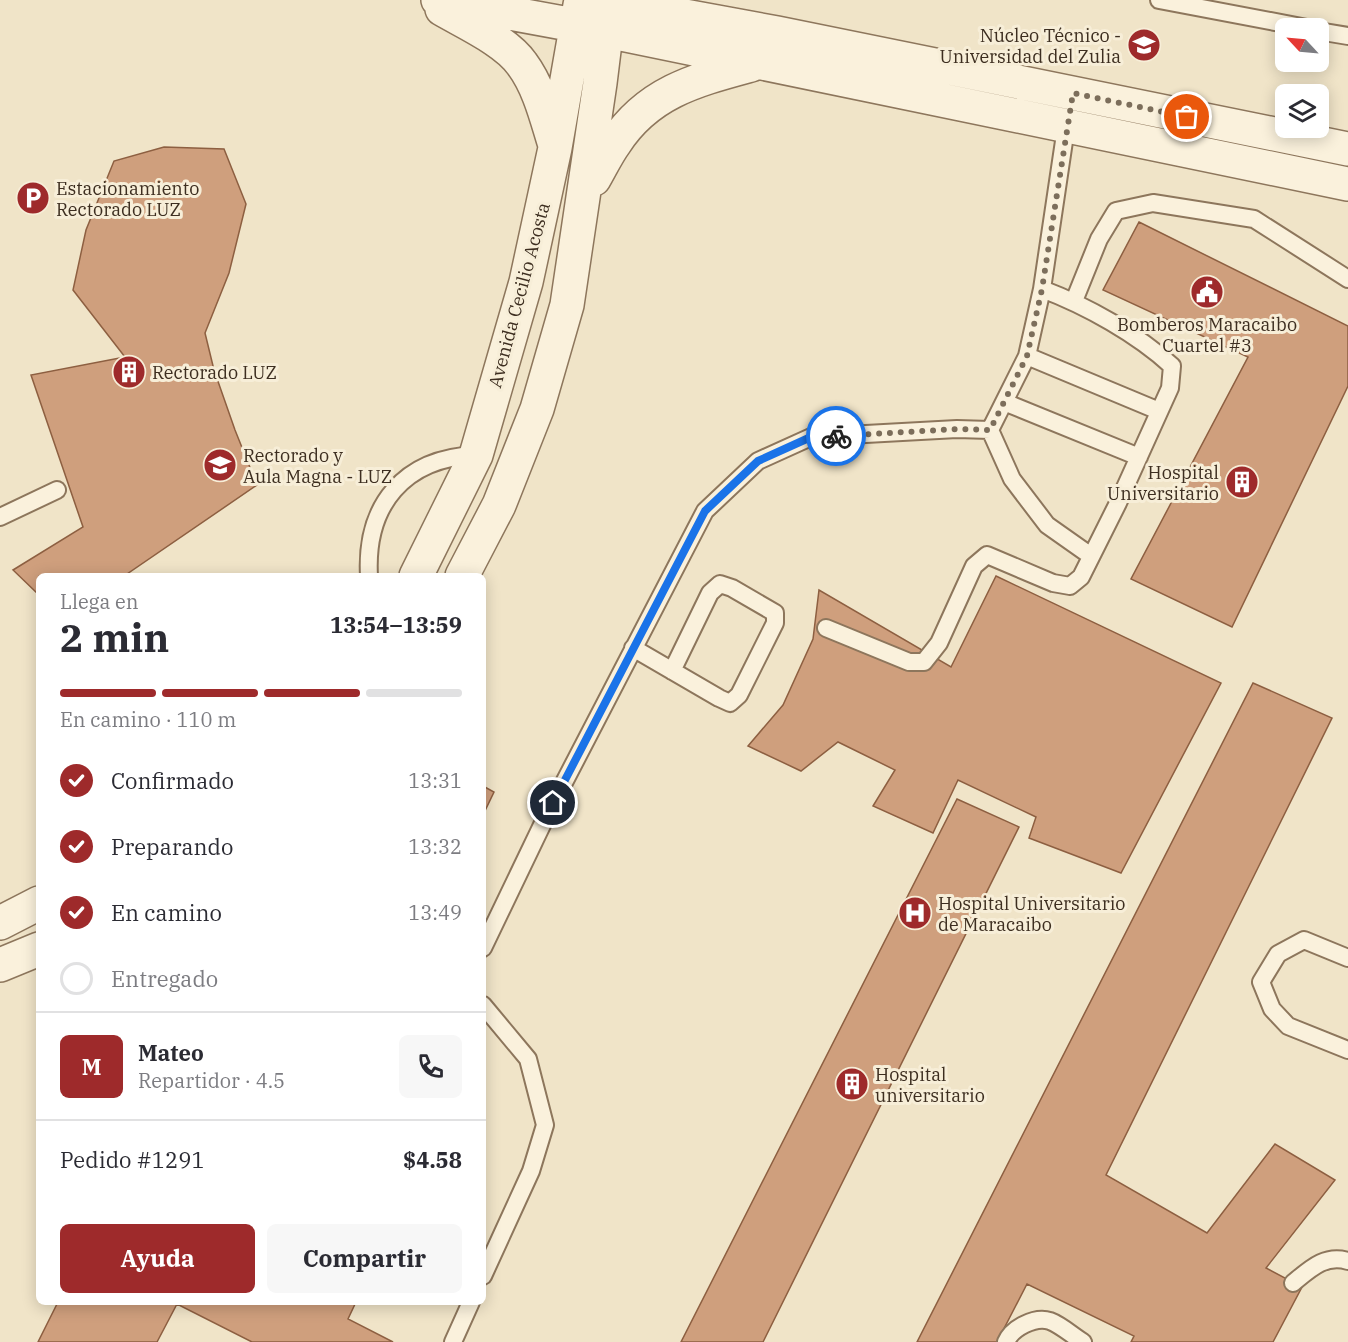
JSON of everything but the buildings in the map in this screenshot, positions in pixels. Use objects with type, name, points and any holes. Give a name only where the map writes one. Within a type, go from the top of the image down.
[{"type":"street","points":[[428,0],[510,51],[522,64],[546,113],[555,148]]},
{"type":"street","points":[[438,0],[597,10],[777,33],[1348,149]]},
{"type":"street","points":[[697,0],[777,33]]},
{"type":"street","points":[[597,10],[756,63],[1348,184]]},
{"type":"street","points":[[464,573],[499,505],[537,409],[567,305],[584,196],[597,10]]},
{"type":"street","name":"Avenida Cecilio Acosta","points":[[417,573],[476,455],[526,282],[555,148],[597,10]]},
{"type":"street","points":[[584,196],[615,142],[634,118],[658,99],[695,80],[756,63]]},
{"type":"street","points":[[0,923],[36,905]]},
{"type":"street","points":[[0,965],[36,950]]},
{"type":"lane","points":[[1159,0],[1275,22]]},
{"type":"lane","points":[[1329,33],[1348,36]]},
{"type":"lane","points":[[990,430],[1027,356],[1042,289],[1073,93]]},
{"type":"lane","points":[[1074,301],[1099,239],[1116,211],[1154,204],[1254,219],[1348,279]]},
{"type":"lane","points":[[826,628],[909,662],[924,662],[939,643],[974,566],[987,555],[1053,583],[1070,586],[1082,577],[1170,388],[1172,366],[1154,350],[1074,301],[1042,289]]},
{"type":"lane","points":[[1027,356],[1159,411]]},
{"type":"lane","points":[[1004,402],[1139,457]]},
{"type":"lane","points":[[486,942],[543,823],[705,511],[758,461],[811,437],[957,429],[990,430]]},
{"type":"lane","points":[[990,430],[1012,479],[1047,525],[1091,556]]},
{"type":"lane","points":[[369,573],[368,554],[374,522],[400,482],[421,467],[456,456],[476,455]]},
{"type":"lane","points":[[0,517],[57,490]]},
{"type":"lane","points":[[633,648],[672,671],[730,703],[739,695],[750,674],[775,623],[775,613],[732,588],[720,584],[710,593],[672,671]]},
{"type":"lane","points":[[1348,958],[1304,940],[1278,954],[1261,982],[1272,1009],[1288,1026],[1348,1050]]},
{"type":"lane","points":[[486,1009],[528,1059],[545,1125],[531,1171],[486,1269]]},
{"type":"lane","points":[[1293,1283],[1312,1267],[1344,1257]]},
{"type":"lane","points":[[453,1342],[470,1305]]},
{"type":"lane","points":[[1006,1342],[1008,1337],[1024,1323],[1049,1321],[1083,1342]]},
{"type":"way so far","points":[[836,436],[957,429],[990,430],[1027,356],[1042,289],[1073,93],[1187,117]]},
{"type":"place","name":"Núcleo Técnico - Universidad del Zulia","points":[[1144,45]]},
{"type":"place","name":"Estacionamiento Rectorado LUZ","points":[[33,198]]},
{"type":"place","name":"Bomberos Maracaibo Cuartel #3","points":[[1207,292]]},
{"type":"place","name":"Rectorado LUZ","points":[[129,372]]},
{"type":"place","name":"Rectorado y Aula Magna - LUZ","points":[[220,465]]},
{"type":"place","name":"Hospital Universitario","points":[[1242,482]]},
{"type":"place","name":"Hospital Universitario de Maracaibo","points":[[915,913]]},
{"type":"place","name":"Hospital universitario","points":[[852,1084]]},
{"type":"route","points":[[553,803],[705,511],[758,461],[811,437],[836,436]]}]
